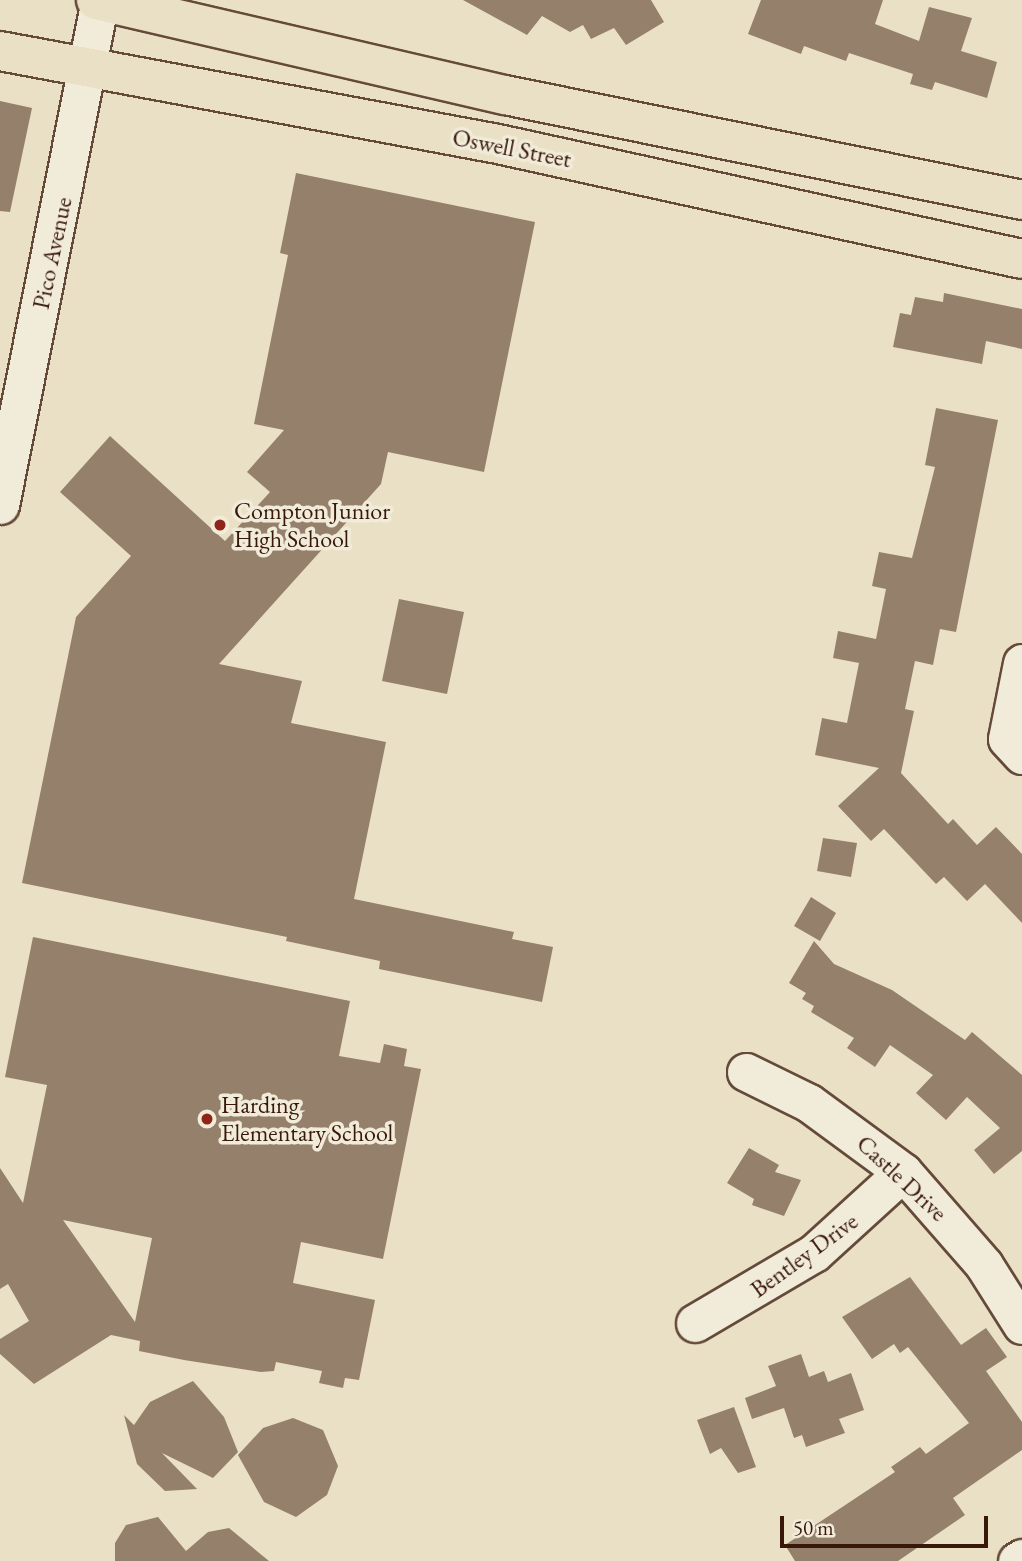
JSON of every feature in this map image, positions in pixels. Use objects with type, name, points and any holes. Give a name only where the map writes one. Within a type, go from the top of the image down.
[{"type":"main road","name":"Oswell Street","points":[[99,0],[505,95],[1022,200]]},
{"type":"main road","name":"Oswell Street","points":[[0,51],[89,72],[498,144],[1022,259]]},
{"type":"street","name":"Pico Avenue","points":[[0,505],[89,72],[99,0]]},
{"type":"street","points":[[1022,663],[1006,739],[1022,755]]},
{"type":"street","name":"Castle Drive","points":[[746,1072],[809,1103],[903,1172],[977,1255],[1022,1325]]},
{"type":"street","name":"Bentley Drive","points":[[695,1323],[814,1253],[903,1172]]},
{"type":"street","points":[[1017,1561],[1022,1558]]},
{"type":"building","points":[[463,0],[651,0],[664,22],[626,45],[614,28],[591,39],[583,25],[570,32],[542,16],[527,35]]},
{"type":"building","points":[[761,0],[883,0],[875,24],[919,41],[929,7],[972,18],[961,51],[997,62],[987,98],[935,82],[932,90],[910,84],[913,74],[849,53],[846,61],[804,46],[801,54],[748,34]]},
{"type":"building","points":[[0,101],[32,108],[10,212],[0,211]]},
{"type":"building","points":[[296,173],[535,222],[484,472],[388,452],[381,484],[219,664],[302,681],[291,723],[386,742],[354,899],[514,932],[512,939],[553,947],[542,1002],[379,969],[380,961],[286,941],[287,937],[22,883],[76,617],[131,556],[60,492],[110,436],[225,541],[270,492],[247,472],[284,430],[254,424],[288,255],[280,253]]},
{"type":"building","points":[[944,293],[1022,309],[1022,349],[986,341],[982,364],[893,347],[900,313],[911,315],[915,297],[943,302]]},
{"type":"building","points":[[936,408],[998,420],[956,632],[940,629],[933,665],[915,661],[905,709],[914,711],[901,773],[948,824],[953,819],[977,845],[996,827],[1022,854],[1022,923],[985,884],[967,901],[944,877],[936,884],[884,829],[871,841],[838,806],[879,768],[815,755],[822,718],[847,723],[859,663],[833,658],[838,631],[876,639],[886,589],[872,586],[879,552],[912,558],[935,467],[925,465]]},
{"type":"building","points":[[399,599],[464,612],[447,694],[382,681]]},
{"type":"building","points":[[823,838],[857,843],[851,877],[817,871]]},
{"type":"building","points":[[811,897],[836,913],[820,941],[794,926]]},
{"type":"building","points":[[33,937],[350,1001],[339,1056],[380,1063],[384,1044],[407,1049],[404,1066],[421,1069],[383,1259],[301,1242],[293,1283],[375,1300],[359,1380],[345,1378],[343,1388],[319,1383],[322,1371],[276,1362],[274,1371],[261,1372],[184,1360],[139,1351],[140,1341],[111,1335],[34,1384],[0,1354],[0,1339],[29,1321],[8,1284],[0,1289],[0,1168],[23,1203],[47,1085],[5,1077]],"holes":[[[63,1220],[152,1238],[135,1322]]]},
{"type":"building","points":[[814,941],[834,964],[892,990],[965,1040],[972,1032],[1022,1075],[1022,1151],[994,1174],[974,1150],[1000,1128],[967,1097],[946,1120],[916,1093],[933,1075],[890,1045],[875,1067],[847,1048],[854,1038],[811,1012],[814,1006],[802,999],[806,993],[789,983]]},
{"type":"building","points":[[749,1148],[779,1165],[775,1172],[801,1180],[784,1216],[752,1205],[754,1199],[727,1183]]},
{"type":"building","points":[[910,1277],[961,1345],[986,1328],[1007,1357],[986,1371],[1022,1422],[1022,1450],[953,1498],[965,1515],[898,1561],[795,1561],[785,1545],[895,1472],[891,1467],[920,1447],[926,1454],[969,1423],[908,1347],[900,1353],[894,1344],[872,1359],[842,1317]]},
{"type":"building","points":[[801,1354],[809,1377],[824,1371],[828,1382],[851,1373],[864,1410],[839,1419],[845,1433],[806,1447],[802,1435],[794,1438],[784,1408],[752,1419],[745,1398],[776,1386],[768,1366]]},
{"type":"building","points":[[193,1381],[224,1417],[238,1452],[213,1478],[162,1453],[197,1489],[165,1491],[137,1464],[124,1415],[134,1425],[150,1402]]},
{"type":"building","points":[[734,1407],[756,1467],[738,1473],[721,1448],[710,1454],[697,1420]]},
{"type":"building","points":[[293,1418],[323,1430],[338,1466],[327,1495],[296,1517],[264,1502],[238,1455],[263,1428]]},
{"type":"building","points":[[158,1517],[186,1551],[208,1532],[229,1528],[269,1561],[115,1561],[115,1543],[126,1525]]},
{"type":"place","name":"Compton Junior High School","points":[[220,525]]},
{"type":"place","name":"Harding Elementary School","points":[[207,1119]]}]
